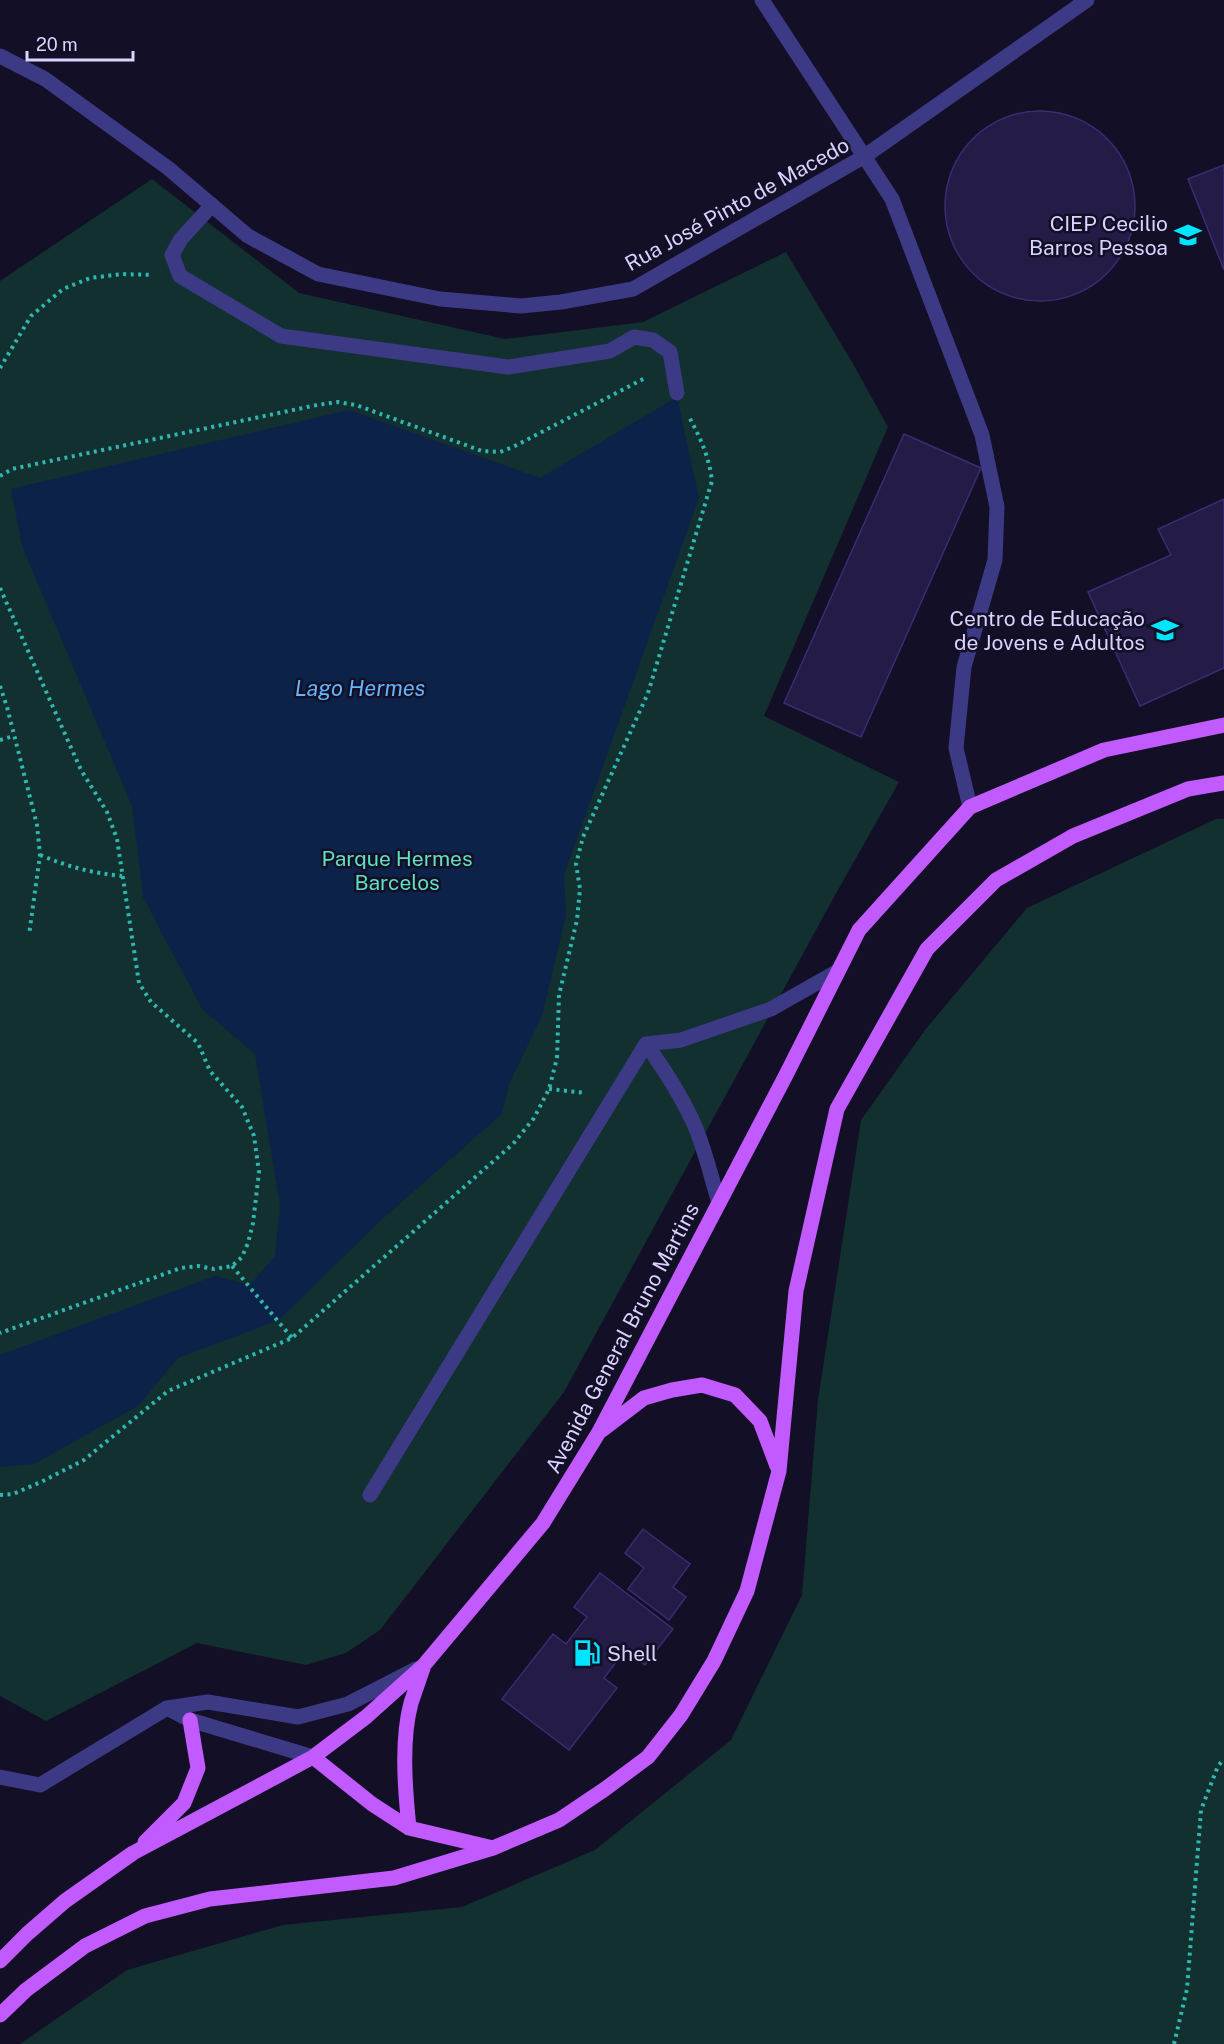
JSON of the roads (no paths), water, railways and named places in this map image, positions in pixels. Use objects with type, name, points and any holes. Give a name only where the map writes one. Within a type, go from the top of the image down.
[{"type":"main road","name":"Avenida General Bruno Martins","points":[[0,1961],[65,1901],[133,1853],[313,1757],[366,1717],[424,1665],[543,1523],[599,1432],[859,930],[970,807],[1104,750],[1224,725]]},
{"type":"main road","points":[[0,2015],[26,1990],[85,1946],[146,1916],[210,1899],[394,1878],[493,1848],[559,1820],[605,1790],[648,1757],[681,1715],[714,1661],[747,1591],[779,1472],[796,1291],[837,1109],[927,949],[996,880],[1073,836],[1188,789],[1224,783]]},
{"type":"main road","points":[[599,1432],[644,1398],[702,1385],[735,1395],[760,1421],[779,1472]]},
{"type":"main road","points":[[409,1828],[404,1783],[405,1751],[411,1705],[424,1665]]},
{"type":"main road","points":[[133,1853],[184,1803],[198,1768],[190,1720]]},
{"type":"main road","points":[[313,1757],[372,1804],[409,1828],[493,1848]]},
{"type":"street","points":[[762,0],[892,199],[982,435],[997,507],[995,560],[964,667],[956,748],[970,807]]},
{"type":"street","name":"Rua José Pinto de Macedo","points":[[0,56],[45,79],[168,168],[248,236],[318,274],[440,299],[520,306],[561,302],[633,289],[865,156],[1087,0]]},
{"type":"street","points":[[212,205],[181,239],[172,255],[180,276],[281,336],[508,367],[610,351],[634,338],[653,339],[670,352],[676,393]]},
{"type":"street","points":[[646,1044],[681,1040],[771,1009],[838,971]]},
{"type":"street","points":[[370,1495],[646,1044]]},
{"type":"street","points":[[646,1044],[672,1082],[694,1123],[719,1203]]},
{"type":"street","points":[[0,1777],[40,1785],[167,1708],[208,1702],[298,1718],[348,1704],[424,1665]]},
{"type":"street","points":[[167,1708],[190,1720],[313,1757]]},
{"type":"water","name":"Lago Hermes","points":[[677,397],[699,498],[564,875],[566,915],[542,1016],[509,1084],[502,1114],[379,1222],[279,1320],[178,1358],[138,1406],[34,1464],[0,1467],[0,1355],[215,1276],[250,1285],[275,1256],[280,1205],[255,1054],[202,1009],[143,897],[132,806],[22,546],[11,489],[349,410],[540,478]]},
{"type":"place","name":"CIEP Cecilio Barros Pessoa","points":[[1188,235]]},
{"type":"place","name":"Centro de Educação de Jovens e Adultos","points":[[1165,630]]},
{"type":"place","name":"Shell","points":[[587,1653]]},
{"type":"park label","name":"Parque Hermes Barcelos","points":[[397,870]]}]
